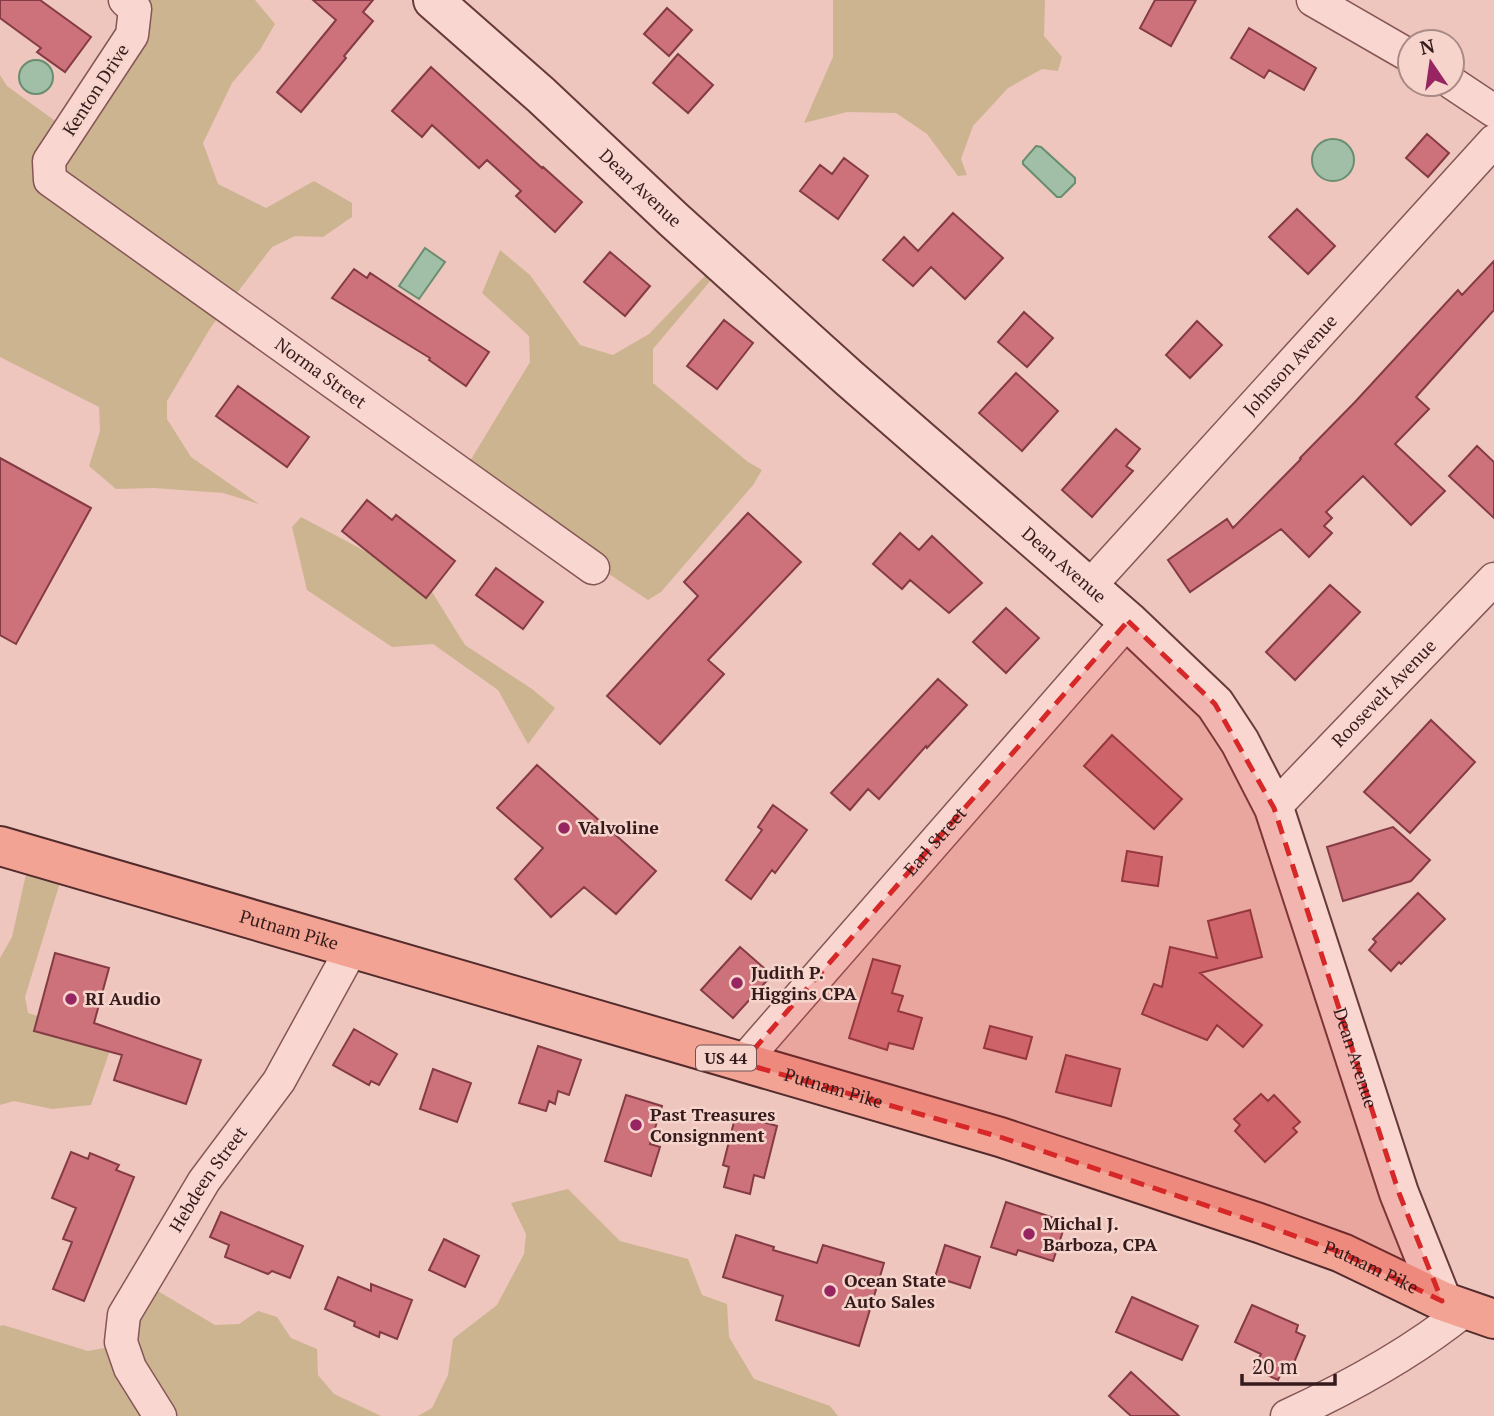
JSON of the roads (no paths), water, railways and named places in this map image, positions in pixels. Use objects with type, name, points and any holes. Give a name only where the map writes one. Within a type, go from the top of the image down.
[{"type":"main road","name":"Putnam Pike","points":[[0,846],[1000,1137],[1342,1253],[1467,1310]]},
{"type":"street","name":"Kenton Drive","points":[[50,180],[49,161],[132,35],[135,9],[125,0]]},
{"type":"street","name":"Dean Avenue","points":[[433,0],[541,94],[674,220],[849,378],[1128,621],[1215,704],[1240,742],[1274,808],[1399,1193],[1467,1310]]},
{"type":"street","points":[[1313,0],[1396,48]]},
{"type":"street","points":[[1466,92],[1494,111]]},
{"type":"street","name":"Johnson Avenue","points":[[1088,588],[1494,141]]},
{"type":"street","name":"Norma Street","points":[[50,180],[593,568]]},
{"type":"street","name":"Roosevelt Avenue","points":[[1274,808],[1494,579]]},
{"type":"street","name":"Earl Street","points":[[743,1063],[1128,621]]},
{"type":"street","name":"Hebdeen Street","points":[[160,1416],[130,1368],[121,1342],[124,1315],[204,1181],[279,1082],[352,948]]},
{"type":"street","points":[[1287,1416],[1345,1389],[1433,1335],[1467,1310]]},
{"type":"place","name":"Valvoline","points":[[564,828]]},
{"type":"place","name":"Judith P. Higgins CPA","points":[[737,983]]},
{"type":"place","name":"RI Audio","points":[[71,999]]},
{"type":"place","name":"Past Treasures Consignment","points":[[636,1125]]},
{"type":"place","name":"Michal J. Barboza, CPA","points":[[1029,1234]]},
{"type":"place","name":"Ocean State Auto Sales","points":[[830,1291]]}]
